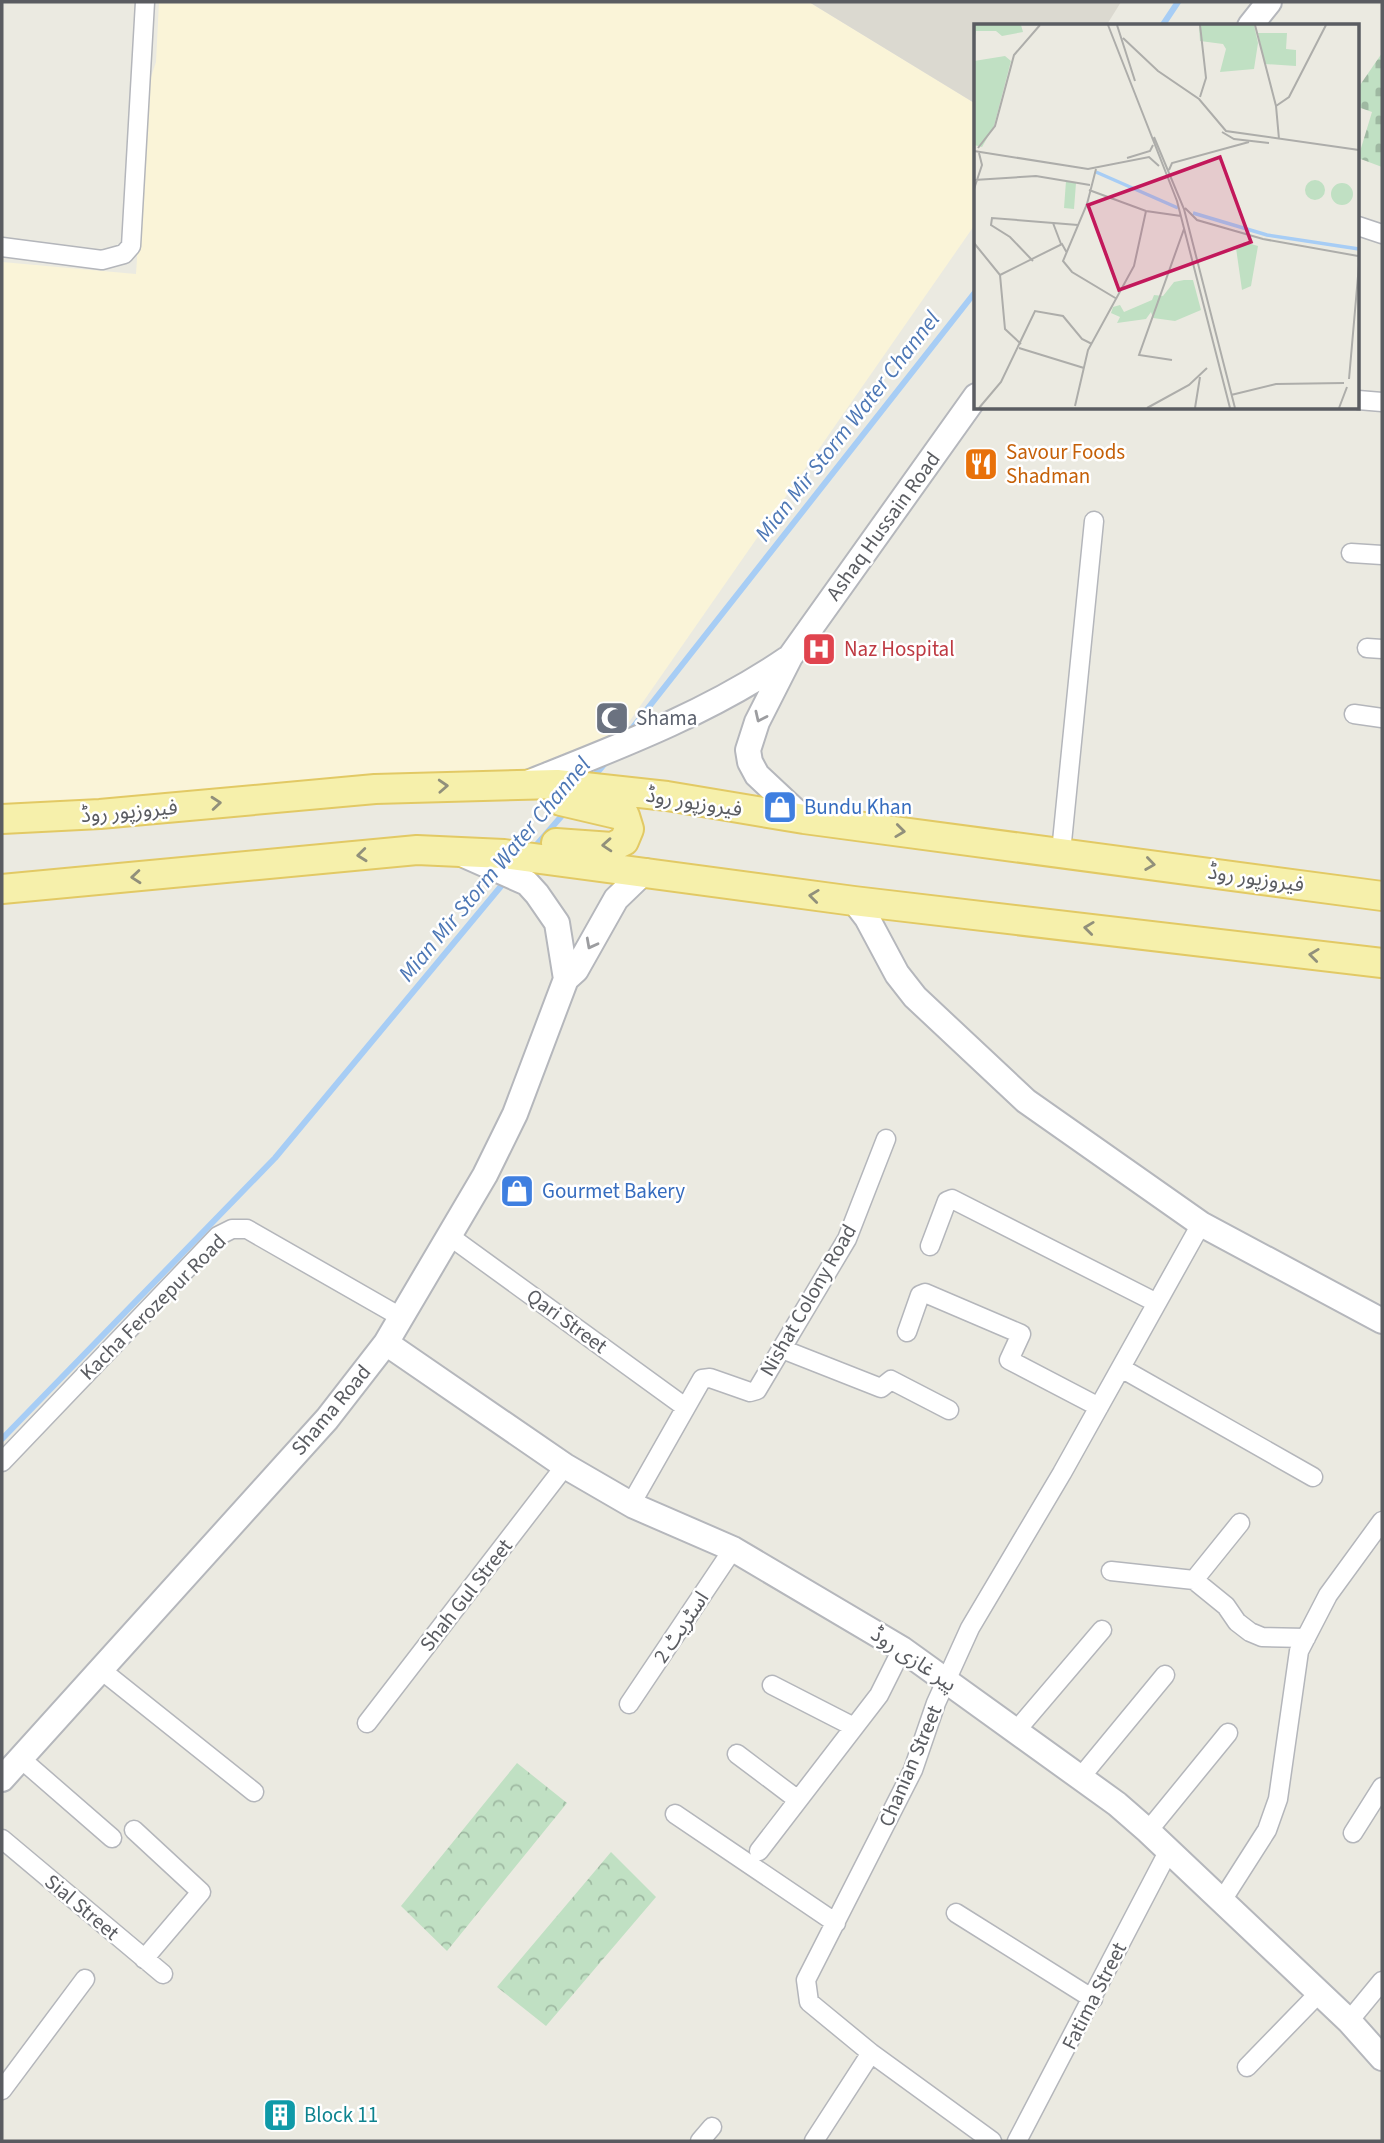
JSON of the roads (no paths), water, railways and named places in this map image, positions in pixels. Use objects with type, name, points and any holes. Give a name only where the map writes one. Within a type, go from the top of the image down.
[{"type":"main road","name":"فیروزپور روڈ","points":[[2,819],[100,814],[375,789],[527,783],[560,777],[590,787],[667,796],[804,819],[1382,896]]},
{"type":"main road","points":[[2,888],[417,850],[500,838],[612,847],[624,841],[629,829],[625,816],[616,812],[483,784]]},
{"type":"main road","points":[[417,850],[461,853],[532,871],[645,871],[712,883],[854,901],[1382,963]]},
{"type":"street","points":[[2,247],[102,260],[116,259],[131,246],[145,2]]},
{"type":"street","points":[[1252,24],[1269,2]]},
{"type":"street","points":[[1360,227],[1382,234]]},
{"type":"street","name":"Ashaq Hussain Road","points":[[804,819],[757,775],[750,762],[748,750],[757,722],[790,657],[974,399]]},
{"type":"street","points":[[1360,400],[1382,402]]},
{"type":"street","points":[[1061,852],[1094,521]]},
{"type":"street","points":[[1351,553],[1382,555]]},
{"type":"street","name":"Ashaq Hussain Road","points":[[560,777],[752,683],[790,657]]},
{"type":"street","points":[[1354,714],[1382,718]]},
{"type":"street","name":"Shama Road","points":[[532,871],[557,923],[566,979]]},
{"type":"street","name":"Shama Road","points":[[2,1779],[327,1419],[386,1343],[485,1175],[515,1114],[566,979],[576,970],[616,899],[645,871]]},
{"type":"street","points":[[854,901],[867,918],[897,974],[915,997],[983,1062],[1055,1122],[1201,1224],[1382,1321]]},
{"type":"street","name":"Nishat Colony Road","points":[[631,1504],[685,1407],[706,1377],[754,1392],[848,1239],[886,1139]]},
{"type":"street","points":[[930,1246],[947,1201],[952,1199],[1157,1303]]},
{"type":"street","name":"Chanian Street","points":[[992,2141],[871,2053],[809,2003],[806,1980],[913,1770],[947,1679],[970,1628],[1201,1224]]},
{"type":"street","name":"Kacha Ferozepur Road","points":[[2,1462],[218,1236],[232,1229],[247,1229],[400,1316]]},
{"type":"street","name":"Qari Street","points":[[449,1235],[685,1407]]},
{"type":"street","points":[[907,1332],[920,1295],[925,1293],[1021,1334],[1009,1360],[1098,1407]]},
{"type":"street","name":"پیر غازی روڈ","points":[[386,1343],[565,1466],[631,1504],[733,1549],[902,1648],[947,1679],[1148,1831],[1223,1899],[1318,1994],[1349,2021],[1382,2058]]},
{"type":"street","points":[[782,1349],[881,1388],[891,1380],[949,1410]]},
{"type":"street","points":[[1121,1368],[1313,1477]]},
{"type":"street","name":"Shah Gul Street","points":[[368,1723],[565,1466]]},
{"type":"street","points":[[1223,1899],[1267,1830],[1278,1799],[1291,1692],[1299,1651],[1328,1595],[1382,1521]]},
{"type":"street","points":[[1194,1580],[1240,1523]]},
{"type":"street","name":"اسٹریٹ 2","points":[[629,1704],[733,1549]]},
{"type":"street","points":[[1111,1571],[1194,1580],[1227,1606],[1237,1622],[1250,1632],[1262,1637],[1306,1638]]},
{"type":"street","points":[[1016,1731],[1102,1630]]},
{"type":"street","points":[[759,1851],[878,1695],[902,1648]]},
{"type":"street","points":[[100,1669],[254,1792]]},
{"type":"street","points":[[1080,1778],[1165,1675]]},
{"type":"street","points":[[772,1685],[854,1727]]},
{"type":"street","points":[[1148,1831],[1228,1733]]},
{"type":"street","points":[[737,1754],[798,1800]]},
{"type":"street","points":[[20,1758],[112,1838]]},
{"type":"street","points":[[1353,1833],[1382,1787]]},
{"type":"street","points":[[676,1814],[836,1923]]},
{"type":"street","points":[[134,1830],[201,1892],[144,1959]]},
{"type":"street","name":"Sial Street","points":[[2,1839],[163,1975]]},
{"type":"street","name":"Fatima Street","points":[[1017,2141],[1169,1850]]},
{"type":"street","points":[[956,1913],[1093,1999]]},
{"type":"street","points":[[2,2090],[85,1979]]},
{"type":"street","points":[[1349,2021],[1382,1981]]},
{"type":"street","points":[[1247,2067],[1318,1994]]},
{"type":"street","points":[[814,2141],[871,2053]]},
{"type":"waterway","name":"Mian Mir Storm Water Channel","points":[[1163,24],[1178,2]]},
{"type":"waterway","name":"Mian Mir Storm Water Channel","points":[[630,731],[974,294]]},
{"type":"waterway","name":"Mian Mir Storm Water Channel","points":[[591,780],[606,762]]},
{"type":"waterway","name":"Mian Mir Storm Water Channel","points":[[532,850],[566,811]]},
{"type":"waterway","name":"Mian Mir Storm Water Channel","points":[[2,1439],[275,1158],[507,879]]},
{"type":"place","name":"Savour Foods Shadman","points":[[981,464]]},
{"type":"place","name":"Naz Hospital","points":[[819,649]]},
{"type":"place","name":"Shama","points":[[612,718]]},
{"type":"place","name":"Bundu Khan","points":[[780,807]]},
{"type":"place","name":"Gourmet Bakery","points":[[517,1191]]},
{"type":"place","name":"Block 11","points":[[280,2115]]}]
